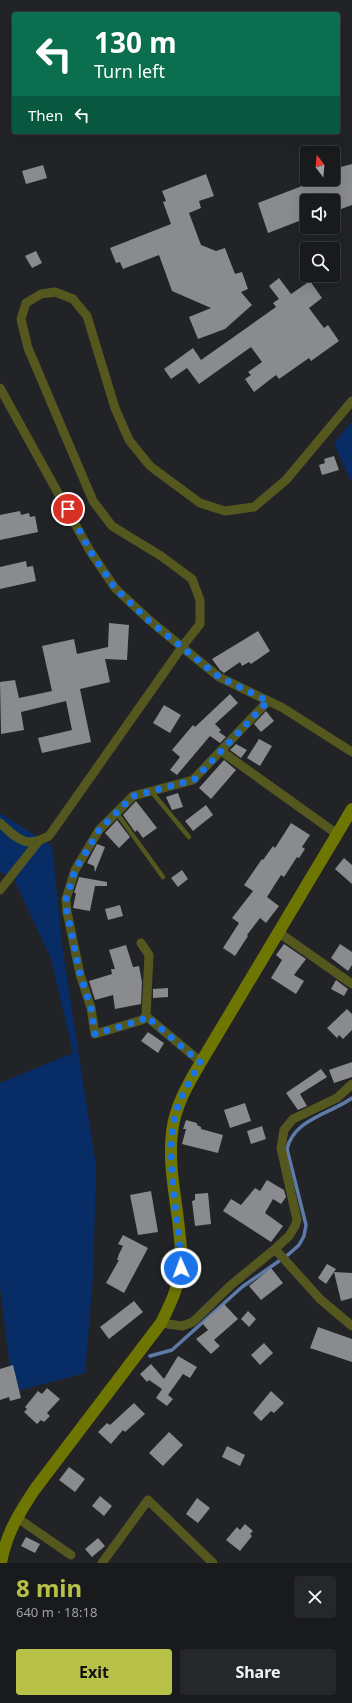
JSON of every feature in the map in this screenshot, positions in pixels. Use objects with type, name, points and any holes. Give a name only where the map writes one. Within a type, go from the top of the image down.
[{"type":"street","points":[[0,823],[20,841],[31,844],[49,836],[182,647],[200,624],[200,600],[192,579],[161,556],[112,526],[94,501],[28,348],[21,319],[26,303],[41,294],[55,292],[73,299],[87,316],[115,408],[129,440],[150,466],[200,503],[225,511],[254,507],[286,480],[352,401]]},
{"type":"street","points":[[0,388],[90,551],[115,588],[148,620],[219,677],[301,719],[352,752]]},
{"type":"street","points":[[141,943],[149,955],[146,1016],[142,1020],[95,1034],[91,1008],[80,974],[67,912],[66,899],[75,870],[99,830],[133,796],[194,780],[268,701]]},
{"type":"street","points":[[221,751],[337,834]]},
{"type":"street","points":[[1,1563],[4,1546],[16,1517],[35,1489],[161,1323],[175,1292],[181,1268],[171,1154],[172,1132],[176,1111],[184,1091],[200,1062],[352,809]]},
{"type":"street","points":[[0,890],[38,842]]},
{"type":"street","points":[[278,932],[352,984]]},
{"type":"street","points":[[146,1016],[200,1062]]},
{"type":"street","points":[[161,1323],[182,1326],[193,1322],[231,1285],[277,1251],[289,1236],[297,1220],[281,1148],[284,1130],[294,1119],[337,1098],[352,1084]]},
{"type":"street","points":[[277,1251],[284,1261],[320,1299],[352,1326]]},
{"type":"street","points":[[102,1563],[148,1500],[213,1563]]},
{"type":"street","points":[[16,1517],[71,1555]]},
{"type":"lane","points":[[151,791],[189,837]]},
{"type":"lane","points":[[116,812],[163,877]]},
{"type":"shaded area","points":[[352,421],[352,483],[334,444]]},
{"type":"shaded area","points":[[0,813],[52,846],[62,945],[96,1166],[93,1277],[85,1373],[13,1392],[0,1287],[0,1083],[73,1053],[51,959],[13,877],[0,872]]},
{"type":"building","points":[[352,164],[352,205],[340,209],[340,194],[300,194],[300,221],[268,233],[258,203],[302,186],[340,186],[340,167]]},
{"type":"building","points":[[43,165],[47,178],[26,184],[22,171]]},
{"type":"building","points":[[206,174],[214,196],[199,201],[201,208],[189,213],[201,245],[216,251],[225,248],[235,274],[242,272],[248,289],[241,292],[252,305],[225,329],[198,339],[189,317],[211,308],[172,291],[159,255],[123,269],[120,262],[116,263],[110,248],[171,224],[163,202],[166,201],[162,191]]},
{"type":"building","points":[[36,251],[42,263],[32,268],[25,256]]},
{"type":"building","points":[[279,278],[291,294],[311,282],[322,298],[309,308],[324,328],[328,325],[339,341],[311,361],[309,358],[279,379],[276,375],[254,392],[245,379],[251,375],[248,372],[262,362],[251,347],[199,384],[187,368],[171,379],[164,369],[193,348],[201,360],[276,307],[273,303],[279,299],[269,286]]},
{"type":"building","points":[[334,456],[339,470],[322,475],[319,465],[325,463],[324,459]]},
{"type":"building","points":[[20,511],[21,515],[29,513],[30,517],[35,516],[38,532],[0,540],[0,515]]},
{"type":"building","points":[[26,561],[27,567],[33,566],[36,581],[0,589],[0,567]]},
{"type":"building","points":[[109,623],[129,625],[127,660],[105,659],[110,682],[80,689],[91,742],[42,753],[38,738],[72,730],[66,701],[21,712],[24,730],[1,734],[0,682],[15,680],[19,698],[52,691],[42,646],[74,639],[77,654],[108,647]]},
{"type":"building","points":[[258,631],[270,651],[251,664],[249,662],[242,666],[240,662],[224,673],[220,670],[212,659]]},
{"type":"building","points":[[230,694],[238,703],[215,724],[221,730],[219,732],[226,737],[220,743],[210,736],[177,775],[170,770],[180,757],[172,750],[193,725],[195,727]]},
{"type":"building","points":[[164,705],[181,715],[170,733],[153,723]]},
{"type":"building","points":[[266,711],[274,721],[261,732],[254,724]]},
{"type":"building","points":[[259,739],[272,746],[260,766],[247,758]]},
{"type":"building","points":[[236,744],[247,750],[241,758],[230,750]]},
{"type":"building","points":[[224,760],[236,770],[211,799],[199,788]]},
{"type":"building","points":[[178,793],[183,807],[172,810],[166,797]]},
{"type":"building","points":[[136,801],[157,828],[143,838],[137,830],[135,832],[123,815]]},
{"type":"building","points":[[206,805],[213,815],[193,831],[185,821]]},
{"type":"building","points":[[117,820],[130,837],[119,848],[105,833]]},
{"type":"building","points":[[291,823],[310,835],[302,847],[305,849],[299,858],[297,857],[284,877],[281,875],[267,897],[279,906],[266,923],[260,918],[247,935],[248,936],[235,956],[223,948],[239,923],[232,918],[253,891],[244,885],[262,859],[263,860],[273,846],[275,848]]},
{"type":"building","points":[[97,844],[105,847],[95,872],[94,866],[87,863]]},
{"type":"building","points":[[344,858],[352,865],[352,884],[335,869]]},
{"type":"building","points":[[182,870],[188,879],[178,887],[171,878]]},
{"type":"building","points":[[79,877],[107,882],[107,886],[95,886],[90,911],[73,908],[76,893],[74,893]]},
{"type":"building","points":[[120,905],[123,916],[108,920],[105,909]]},
{"type":"building","points":[[284,944],[306,959],[294,975],[304,981],[296,994],[271,978],[282,960],[276,955]]},
{"type":"building","points":[[340,944],[352,952],[352,965],[348,971],[331,958]]},
{"type":"building","points":[[126,945],[133,967],[139,966],[142,982],[141,1004],[115,1009],[113,995],[95,1000],[89,981],[112,974],[111,969],[115,969],[109,950]]},
{"type":"building","points":[[336,980],[348,989],[344,996],[331,989]]},
{"type":"building","points":[[168,988],[168,997],[153,998],[153,989]]},
{"type":"building","points":[[347,1009],[352,1014],[352,1030],[343,1039],[339,1035],[337,1038],[327,1028]]},
{"type":"building","points":[[148,1032],[164,1043],[158,1053],[141,1041]]},
{"type":"building","points":[[352,1062],[352,1077],[334,1083],[329,1070]]},
{"type":"building","points":[[321,1069],[327,1077],[300,1094],[307,1106],[298,1110],[286,1093]]},
{"type":"building","points":[[245,1103],[251,1121],[230,1128],[224,1110]]},
{"type":"building","points":[[186,1120],[197,1123],[201,1129],[223,1135],[218,1153],[182,1144],[186,1129],[183,1129]]},
{"type":"building","points":[[262,1126],[266,1139],[251,1144],[247,1131]]},
{"type":"building","points":[[267,1180],[284,1190],[286,1197],[281,1204],[273,1199],[265,1213],[283,1226],[271,1242],[223,1211],[231,1199],[241,1205],[255,1188],[260,1191]]},
{"type":"building","points":[[151,1191],[158,1232],[138,1235],[130,1195]]},
{"type":"building","points":[[208,1193],[211,1224],[195,1226],[192,1201],[195,1200],[195,1194]]},
{"type":"building","points":[[123,1235],[148,1248],[124,1293],[106,1283],[119,1260],[117,1260],[123,1246],[118,1244]]},
{"type":"building","points":[[327,1264],[336,1269],[326,1284],[318,1278]]},
{"type":"building","points":[[271,1268],[283,1283],[261,1300],[249,1286]]},
{"type":"building","points":[[334,1272],[352,1273],[352,1298],[341,1301]]},
{"type":"building","points":[[134,1301],[143,1312],[109,1339],[100,1327]]},
{"type":"building","points":[[224,1304],[238,1319],[214,1340],[220,1346],[211,1354],[196,1339],[208,1330],[202,1323]]},
{"type":"building","points":[[248,1311],[256,1319],[249,1327],[241,1319]]},
{"type":"building","points":[[318,1327],[352,1339],[352,1362],[310,1348]]},
{"type":"building","points":[[264,1343],[273,1353],[260,1365],[251,1355]]},
{"type":"building","points":[[178,1356],[197,1367],[190,1378],[183,1374],[168,1395],[173,1399],[167,1406],[156,1398],[162,1389],[149,1380],[147,1382],[140,1374],[151,1364],[164,1379]]},
{"type":"building","points":[[13,1365],[21,1398],[10,1401],[9,1397],[0,1400],[0,1369]]},
{"type":"building","points":[[47,1388],[60,1399],[47,1413],[50,1416],[44,1422],[41,1420],[37,1424],[24,1412],[27,1409],[25,1407],[38,1391],[42,1394]]},
{"type":"building","points":[[271,1391],[284,1403],[274,1413],[271,1411],[261,1421],[253,1413]]},
{"type":"building","points":[[134,1403],[145,1414],[125,1432],[123,1430],[111,1444],[98,1432],[107,1423],[110,1425]]},
{"type":"building","points":[[169,1432],[183,1445],[163,1466],[149,1453]]},
{"type":"building","points":[[227,1446],[245,1455],[240,1466],[222,1457]]},
{"type":"building","points":[[69,1467],[85,1479],[75,1492],[59,1480]]},
{"type":"building","points":[[100,1496],[112,1506],[104,1516],[92,1506]]},
{"type":"building","points":[[197,1498],[210,1508],[198,1523],[186,1514]]},
{"type":"building","points":[[245,1524],[253,1531],[250,1534],[252,1536],[240,1551],[226,1540],[237,1527],[240,1530]]},
{"type":"building","points":[[26,1537],[40,1544],[35,1553],[21,1546]]},
{"type":"building","points":[[98,1538],[105,1546],[92,1557],[85,1549]]},
{"type":"waterway","points":[[150,1356],[172,1350],[242,1287],[289,1254],[299,1245],[304,1236],[306,1225],[287,1149],[291,1139],[305,1124],[352,1098]]},
{"type":"route","points":[[68,509],[90,551],[115,588],[148,620],[219,677],[268,701],[194,780],[133,796],[110,818],[99,830],[75,870],[66,899],[67,912],[80,974],[91,1008],[95,1034],[142,1020],[146,1016],[200,1062],[184,1091],[176,1111],[172,1132],[171,1154],[181,1268]]}]
